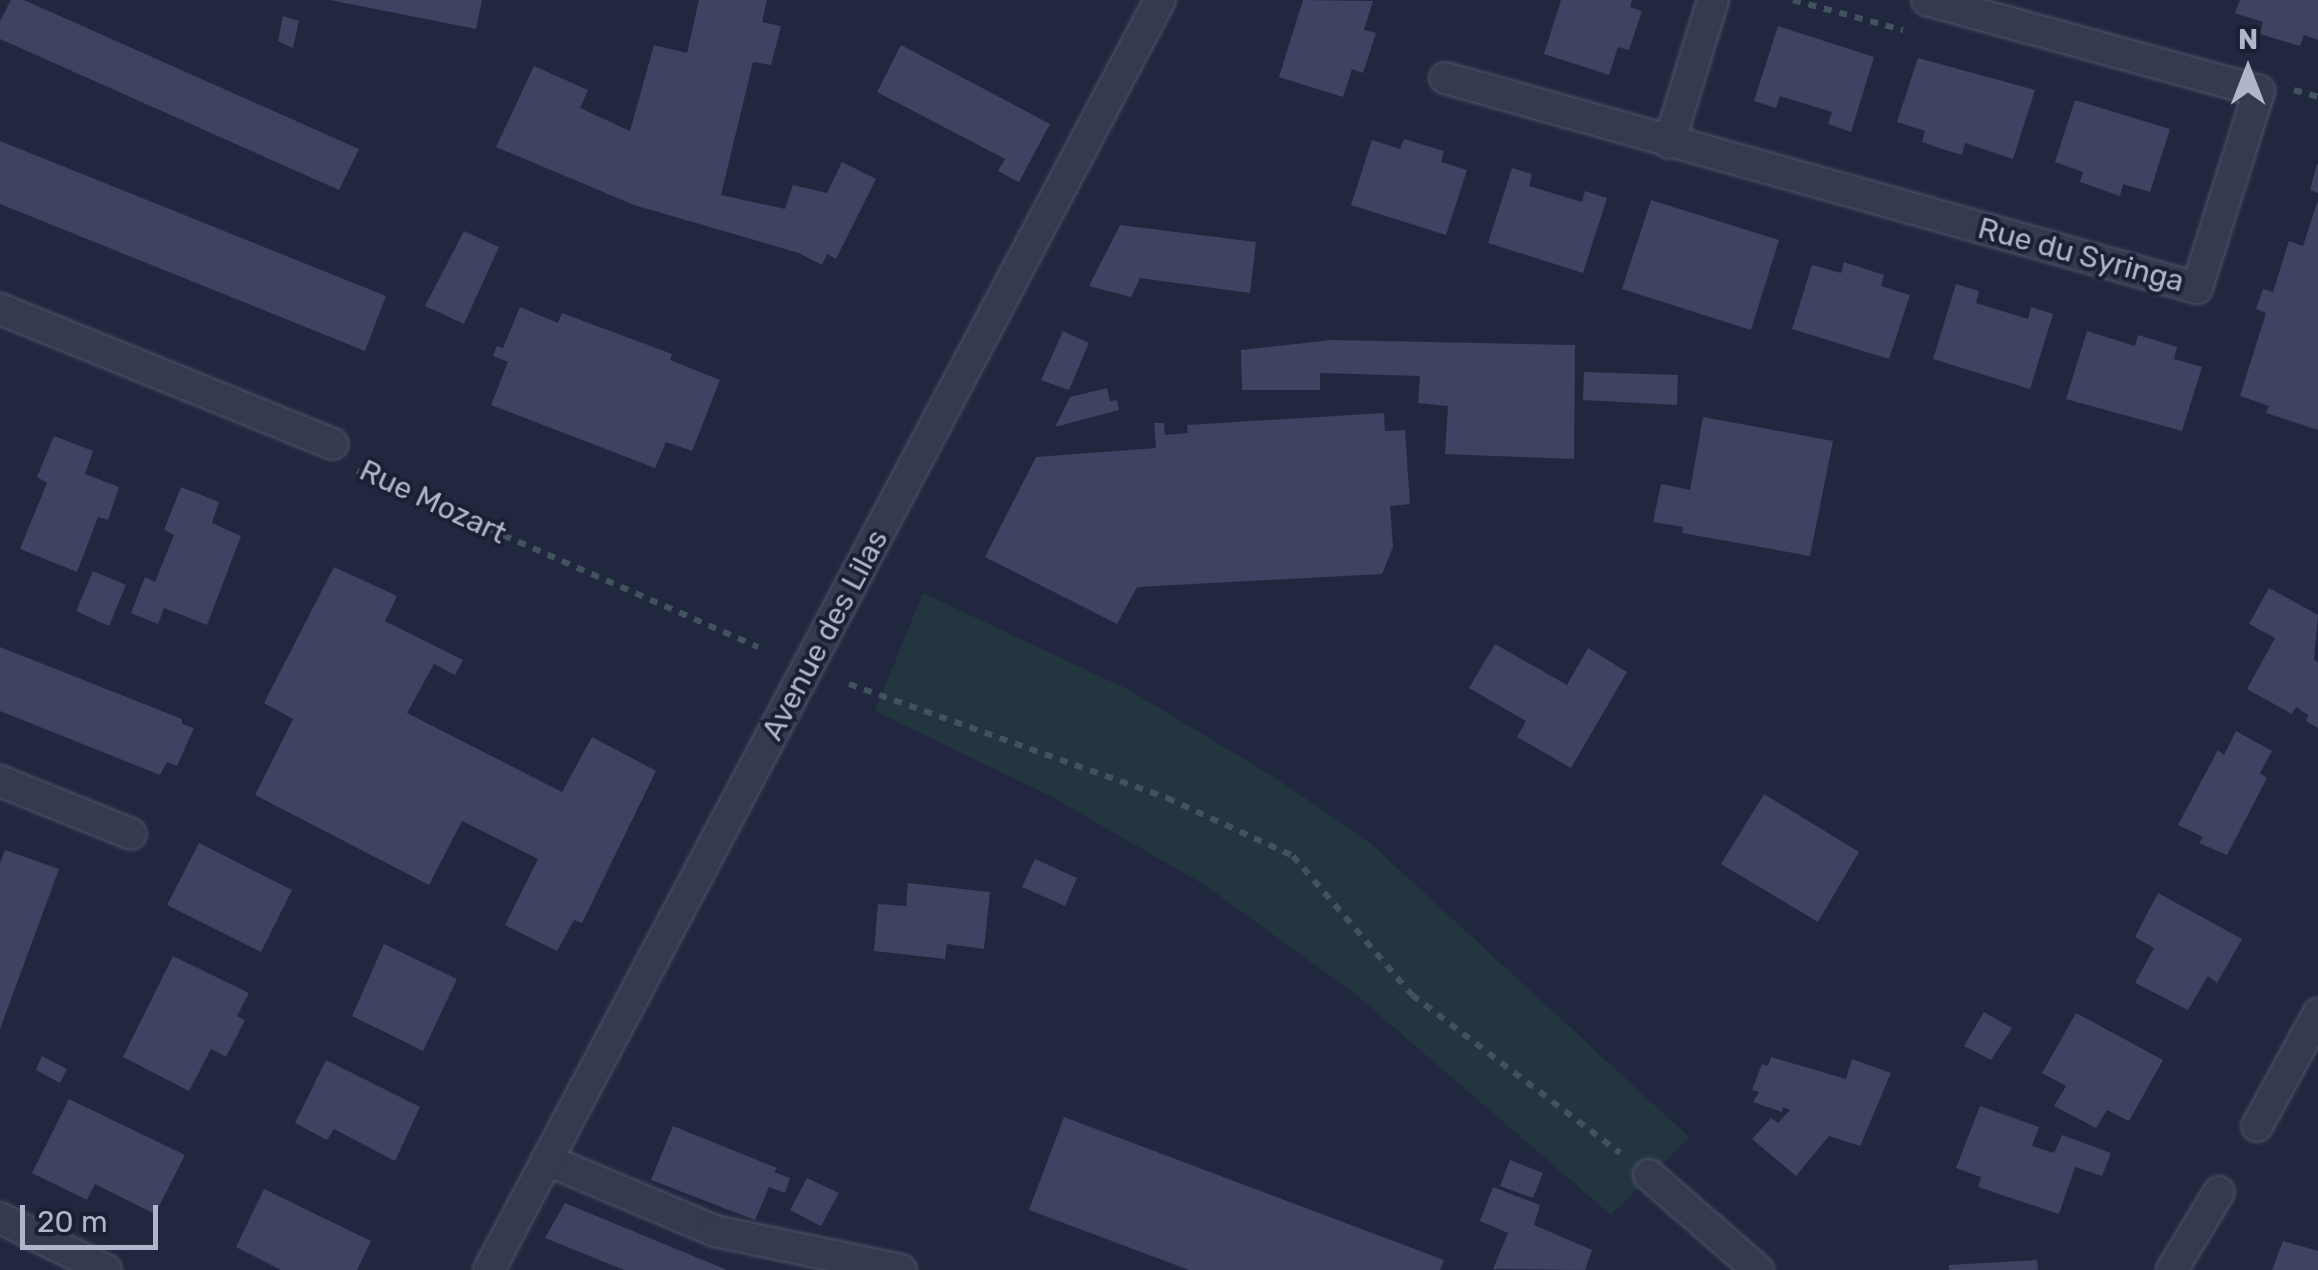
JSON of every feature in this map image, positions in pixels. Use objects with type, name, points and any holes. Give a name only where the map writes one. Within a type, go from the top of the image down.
[{"type":"street","name":"Avenue des Lilas","points":[[488,1270],[1160,0]]},
{"type":"street","points":[[1668,143],[1714,0]]},
{"type":"street","name":"Rue du Syringa","points":[[1445,78],[2196,288],[2259,91],[1928,0]]},
{"type":"street","name":"Rue Mozart","points":[[0,309],[333,444]]},
{"type":"street","points":[[0,780],[131,834]]},
{"type":"street","points":[[2257,1126],[2318,1014]]},
{"type":"street","points":[[547,1160],[716,1231],[901,1270]]},
{"type":"street","points":[[1649,1175],[1758,1270]]},
{"type":"street","points":[[2172,1270],[2219,1192]]},
{"type":"street","points":[[0,1218],[106,1270]]},
{"type":"path","name":"Rue Mozart","points":[[333,444],[358,472],[758,647]]},
{"type":"path","points":[[849,684],[1167,798],[1293,856],[1412,995],[1649,1175]]},
{"type":"shaded area","points":[[923,593],[1129,690],[1277,779],[1369,842],[1689,1137],[1611,1215],[1354,993],[1203,884],[1052,797],[875,711]]},
{"type":"building","points":[[11,0],[24,0],[359,149],[339,190],[0,39],[0,21]]},
{"type":"building","points":[[330,0],[482,0],[476,29]]},
{"type":"building","points":[[699,0],[767,0],[762,22],[781,26],[771,65],[753,62],[721,195],[785,209],[793,185],[827,193],[842,162],[876,179],[836,259],[827,254],[822,265],[799,253],[634,205],[496,147],[534,66],[588,90],[580,108],[630,131],[654,45],[687,53]]},
{"type":"building","points":[[1303,0],[1373,1],[1364,30],[1376,33],[1363,73],[1352,69],[1343,97],[1279,77]]},
{"type":"building","points":[[1561,0],[1632,0],[1630,7],[1642,11],[1629,50],[1618,47],[1609,75],[1544,54]]},
{"type":"building","points":[[2240,0],[2318,0],[2318,40],[2304,35],[2300,46],[2260,34],[2263,22],[2235,13]]},
{"type":"building","points":[[283,16],[299,21],[293,48],[278,41]]},
{"type":"building","points":[[1778,26],[1874,57],[1851,132],[1828,124],[1832,112],[1780,96],[1776,108],[1754,101]]},
{"type":"building","points":[[901,45],[1050,124],[1019,182],[998,171],[1005,159],[877,92]]},
{"type":"building","points":[[1918,58],[2035,90],[2013,159],[1965,143],[1962,155],[1942,149],[1922,142],[1925,131],[1897,122]]},
{"type":"building","points":[[2075,100],[2170,129],[2150,192],[2123,184],[2120,196],[2080,182],[2083,172],[2055,162]]},
{"type":"building","points":[[1404,139],[1444,151],[1441,162],[1467,170],[1446,235],[1351,205],[1372,140],[1400,149]]},
{"type":"building","points":[[0,141],[386,296],[365,351],[0,204]]},
{"type":"building","points":[[2318,165],[2318,193],[2310,190]]},
{"type":"building","points":[[1512,168],[1532,174],[1529,186],[1582,202],[1585,191],[1607,198],[1583,273],[1488,243]]},
{"type":"building","points":[[1651,200],[1779,240],[1751,330],[1622,289]]},
{"type":"building","points":[[2318,200],[2318,430],[2266,413],[2269,406],[2240,396],[2266,313],[2256,309],[2263,289],[2273,292],[2289,241],[2303,246]]},
{"type":"building","points":[[1120,225],[1256,242],[1250,293],[1140,278],[1131,297],[1089,286]]},
{"type":"building","points":[[464,231],[499,247],[464,324],[425,306]]},
{"type":"building","points":[[1844,262],[1884,275],[1881,286],[1910,295],[1889,359],[1792,329],[1812,265],[1841,273]]},
{"type":"building","points":[[1956,284],[1979,291],[1976,303],[2028,319],[2031,307],[2053,314],[2030,389],[1933,359]]},
{"type":"building","points":[[520,307],[558,323],[562,313],[672,354],[670,360],[720,380],[692,451],[666,442],[655,468],[491,405],[508,362],[493,356],[497,346],[503,348]]},
{"type":"building","points":[[1063,331],[1089,343],[1069,390],[1041,380]]},
{"type":"building","points":[[2087,331],[2135,346],[2138,335],[2158,341],[2177,347],[2174,359],[2202,367],[2182,431],[2066,399]]},
{"type":"building","points":[[1332,340],[1575,345],[1574,459],[1445,454],[1448,406],[1418,403],[1420,376],[1320,373],[1320,390],[1242,390],[1241,350]]},
{"type":"building","points":[[1584,372],[1678,375],[1677,405],[1583,400]]},
{"type":"building","points":[[1107,388],[1110,401],[1117,400],[1119,410],[1055,427],[1070,397]]},
{"type":"building","points":[[1384,413],[1385,431],[1405,430],[1410,504],[1390,506],[1393,547],[1382,574],[1137,587],[1117,624],[985,557],[1036,457],[1156,448],[1154,423],[1164,423],[1165,435],[1188,433],[1187,425]]},
{"type":"building","points":[[1703,417],[1833,441],[1810,556],[1682,533],[1683,527],[1653,522],[1661,484],[1690,490]]},
{"type":"building","points":[[54,436],[93,451],[85,474],[119,487],[108,520],[98,517],[77,572],[20,549],[47,483],[37,477]]},
{"type":"building","points":[[181,487],[219,502],[212,523],[241,536],[207,625],[164,608],[158,624],[131,613],[145,577],[155,582],[174,535],[164,530]]},
{"type":"building","points":[[334,567],[397,596],[385,621],[463,660],[455,675],[434,664],[407,713],[562,792],[592,737],[656,771],[582,923],[574,920],[557,951],[505,925],[538,859],[462,821],[429,885],[255,795],[293,719],[264,703]]},
{"type":"building","points":[[93,571],[126,585],[109,626],[76,611]]},
{"type":"building","points":[[2269,588],[2318,615],[2314,660],[2318,662],[2318,728],[2306,721],[2308,715],[2296,707],[2292,714],[2247,689],[2275,638],[2249,624]]},
{"type":"building","points":[[1495,644],[1567,685],[1588,648],[1627,672],[1571,768],[1517,737],[1526,721],[1469,688]]},
{"type":"building","points":[[0,647],[182,719],[182,724],[194,728],[177,766],[167,762],[160,775],[0,711]]},
{"type":"building","points":[[2236,731],[2272,751],[2260,773],[2267,778],[2227,855],[2199,843],[2203,837],[2178,825],[2218,750],[2224,755]]},
{"type":"building","points":[[1764,794],[1859,852],[1818,922],[1721,864]]},
{"type":"building","points":[[199,843],[292,890],[261,952],[167,905]]},
{"type":"building","points":[[5,850],[59,869],[0,1029],[0,864]]},
{"type":"building","points":[[1035,859],[1077,878],[1065,906],[1022,887]]},
{"type":"building","points":[[908,883],[990,892],[984,949],[947,944],[945,959],[874,951],[878,904],[906,906]]},
{"type":"building","points":[[2158,893],[2242,939],[2217,983],[2208,976],[2188,1010],[2135,983],[2154,948],[2135,937]]},
{"type":"building","points":[[384,944],[457,979],[423,1051],[352,1016]]},
{"type":"building","points":[[173,956],[249,993],[237,1016],[245,1020],[226,1057],[211,1049],[189,1091],[123,1057]]},
{"type":"building","points":[[1984,1012],[2012,1028],[1991,1060],[1964,1046]]},
{"type":"building","points":[[2076,1013],[2163,1060],[2129,1121],[2107,1110],[2096,1128],[2054,1106],[2066,1086],[2042,1073]]},
{"type":"building","points":[[42,1056],[67,1069],[60,1083],[36,1070]]},
{"type":"building","points":[[1771,1057],[1846,1079],[1852,1059],[1891,1073],[1860,1146],[1829,1136],[1796,1176],[1752,1139],[1771,1118],[1778,1123],[1790,1110],[1783,1107],[1782,1112],[1753,1102],[1759,1092],[1752,1090],[1762,1064],[1768,1066]]},
{"type":"building","points":[[326,1060],[420,1107],[395,1161],[334,1129],[327,1140],[295,1123]]},
{"type":"building","points":[[69,1099],[185,1155],[155,1214],[95,1184],[87,1200],[32,1173]]},
{"type":"building","points":[[1980,1106],[2039,1127],[2032,1146],[2054,1153],[2062,1135],[2111,1153],[2102,1176],[2075,1167],[2059,1214],[1978,1187],[1981,1177],[1956,1168]]},
{"type":"building","points":[[1064,1117],[1444,1260],[1440,1270],[1189,1270],[1029,1210]]},
{"type":"building","points":[[673,1126],[777,1168],[774,1172],[790,1178],[785,1193],[769,1187],[755,1220],[651,1180]]},
{"type":"building","points":[[1510,1160],[1543,1173],[1533,1198],[1500,1186]]},
{"type":"building","points":[[807,1178],[839,1193],[821,1226],[790,1210]]},
{"type":"building","points":[[1493,1187],[1540,1205],[1534,1225],[1592,1250],[1585,1270],[1493,1269],[1508,1233],[1480,1221]]},
{"type":"building","points":[[264,1189],[371,1241],[357,1270],[281,1270],[236,1247]]},
{"type":"building","points":[[565,1203],[727,1270],[624,1270],[545,1238]]},
{"type":"building","points":[[2283,1241],[2318,1251],[2318,1270],[2272,1270]]},
{"type":"building","points":[[2037,1260],[2038,1270],[1949,1270],[1949,1265]]}]
